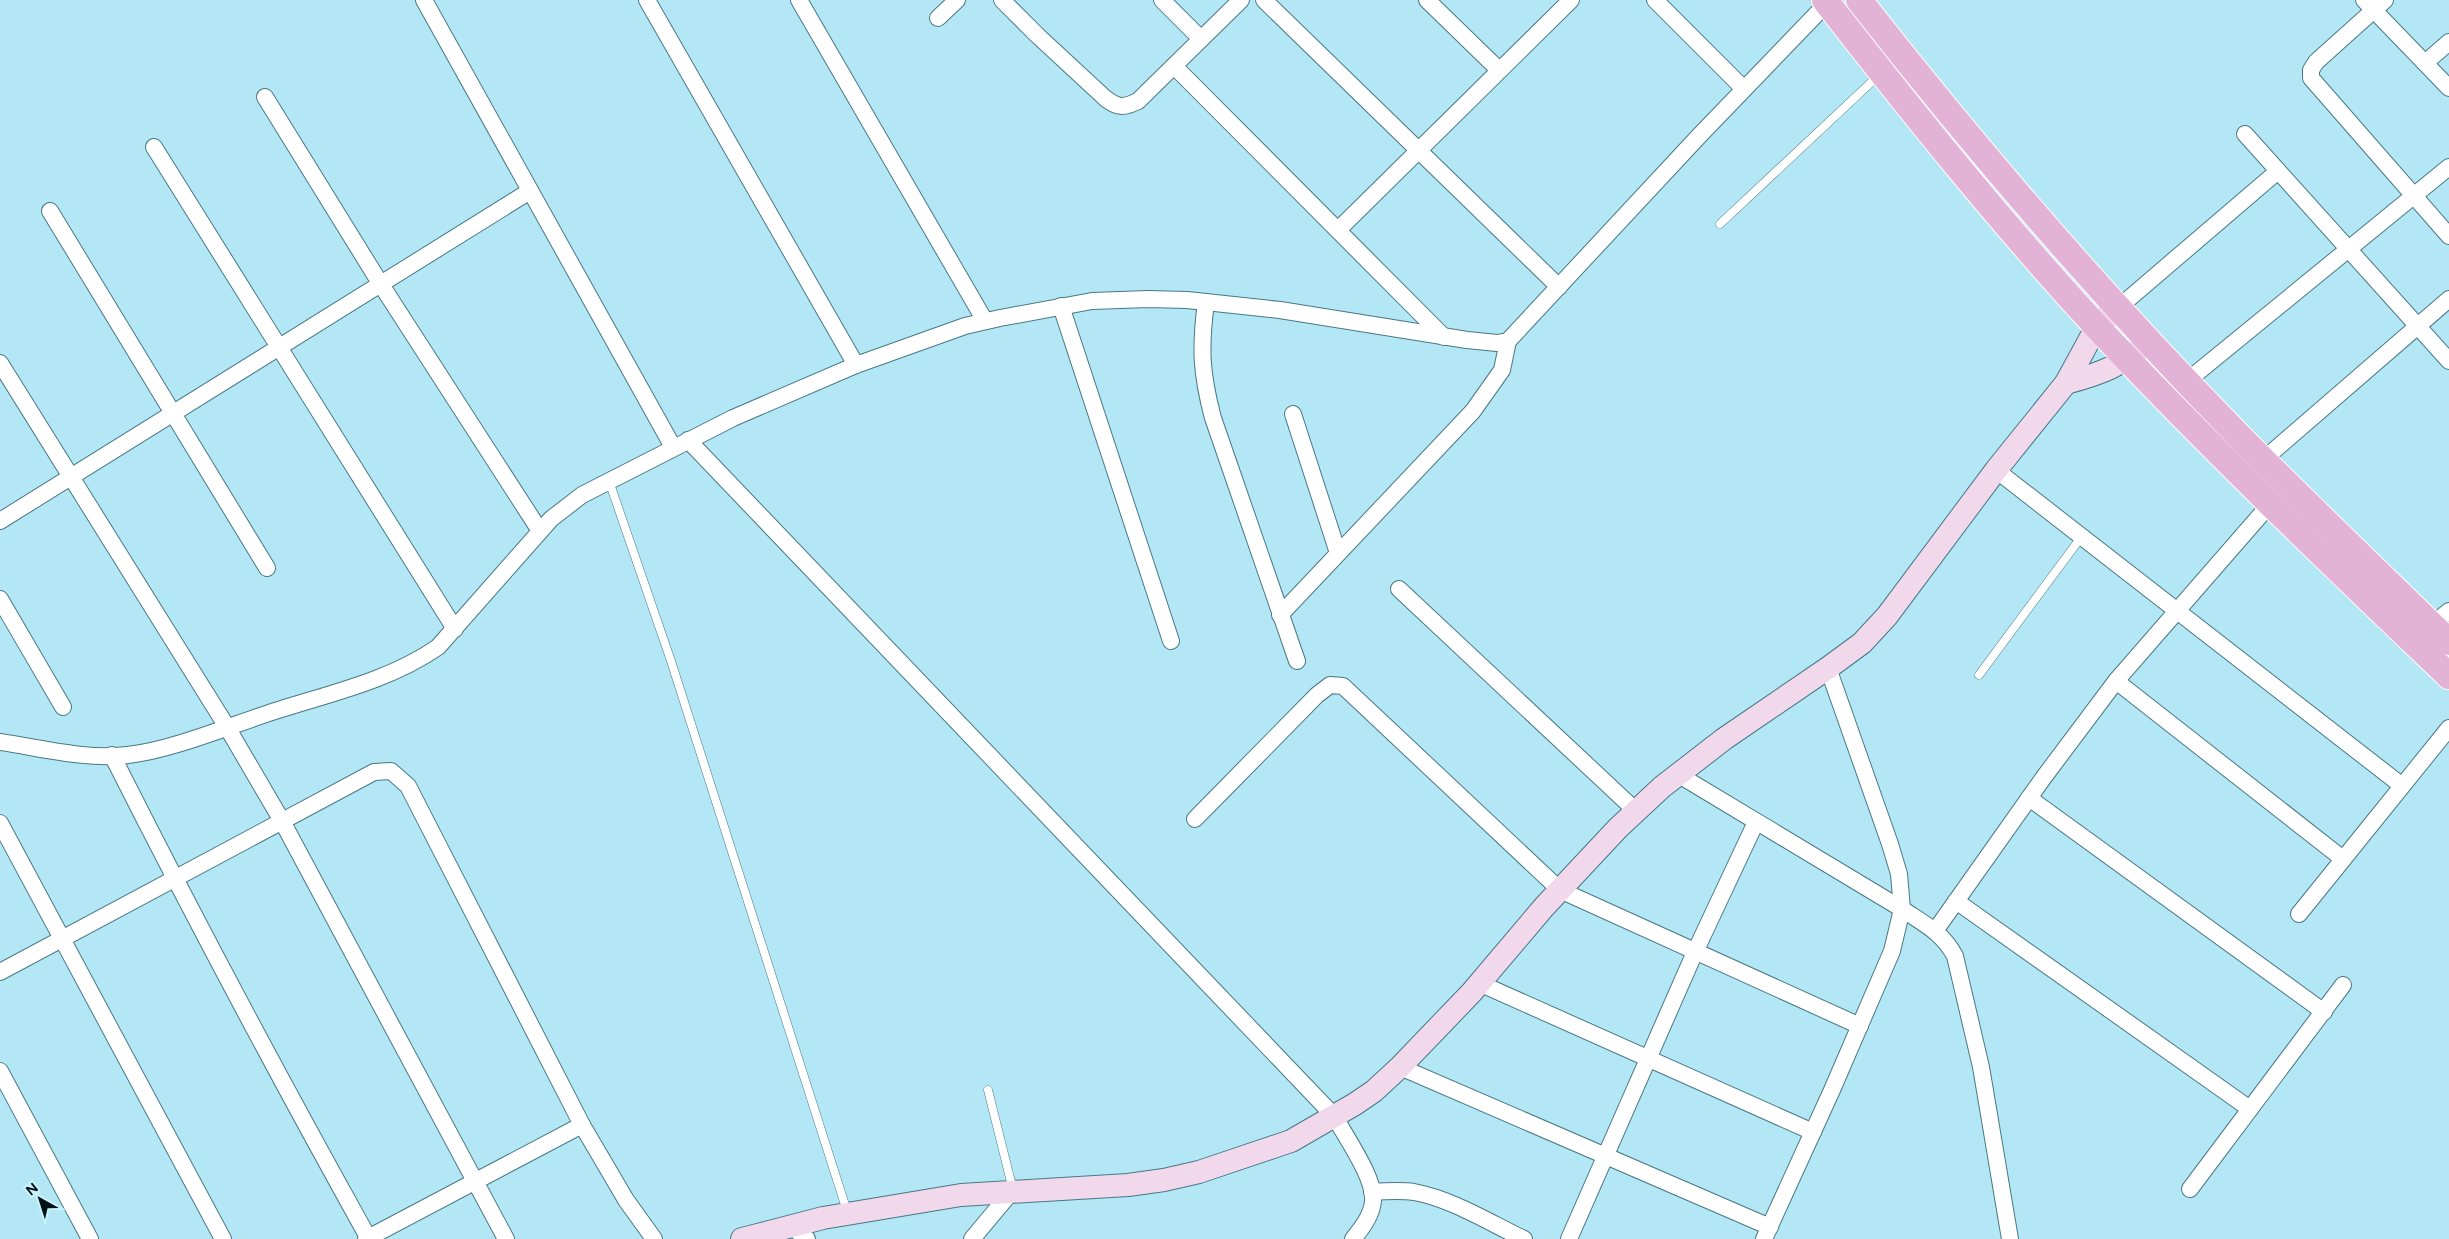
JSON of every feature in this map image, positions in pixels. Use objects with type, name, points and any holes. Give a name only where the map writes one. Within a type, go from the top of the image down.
[{"type":"main road","points":[[1859,0],[2017,195],[2118,308],[2263,460],[2443,626]]},
{"type":"main road","points":[[1827,1],[1970,180],[2128,360],[2271,503],[2449,676]]},
{"type":"street","points":[[424,0],[530,191],[573,264],[673,447]]},
{"type":"street","points":[[647,0],[856,365]]},
{"type":"street","points":[[799,0],[985,321]]},
{"type":"street","points":[[938,18],[957,0]]},
{"type":"street","points":[[1002,0],[1037,35],[1114,105],[1126,108],[1138,102],[1242,0]]},
{"type":"street","points":[[1162,0],[1201,39]]},
{"type":"street","points":[[1264,0],[1417,151],[1559,287]]},
{"type":"street","points":[[1427,0],[1499,70]]},
{"type":"street","points":[[1338,230],[1571,0]]},
{"type":"street","points":[[1655,0],[1744,89]]},
{"type":"street","points":[[1280,614],[1473,411],[1502,370],[1508,341],[1827,1]]},
{"type":"street","points":[[2449,88],[2425,64],[2374,3],[2310,70],[2311,78],[2449,236]]},
{"type":"street","points":[[2425,64],[2449,42]]},
{"type":"street","points":[[1174,66],[1444,337]]},
{"type":"street","points":[[265,97],[380,283],[540,531]]},
{"type":"street","points":[[2245,134],[2449,361]]},
{"type":"street","points":[[154,147],[455,629]]},
{"type":"street","points":[[2187,381],[2449,167]]},
{"type":"street","points":[[742,1239],[799,1232],[847,1213],[961,1195],[1013,1190],[1128,1185],[1182,1176],[1270,1149],[1313,1130],[1374,1092],[1479,983],[1560,890],[1636,811],[1724,739],[1862,643],[1887,616],[1996,470],[2066,383],[2097,326],[2278,171]]},
{"type":"street","points":[[0,521],[530,191]]},
{"type":"street","points":[[50,211],[267,568]]},
{"type":"street","points":[[0,742],[96,756],[127,755],[154,750],[391,673],[421,659],[438,647],[540,531],[562,510],[609,480],[733,418],[856,365],[898,348],[985,321],[1061,306],[1119,299],[1206,302],[1280,310],[1444,337],[1496,343],[1508,341]]},
{"type":"street","points":[[2263,460],[2449,299]]},
{"type":"street","points":[[1206,302],[1201,348],[1205,389],[1213,418],[1297,661]]},
{"type":"street","points":[[1061,306],[1170,641]]},
{"type":"street","points":[[2066,383],[2104,372],[2128,360],[2149,341]]},
{"type":"street","points":[[0,363],[227,727],[282,821],[506,1239]]},
{"type":"street","points":[[1293,414],[1338,553]]},
{"type":"street","points":[[688,440],[1335,1117],[1371,1185],[1373,1201],[1370,1215],[1354,1239]]},
{"type":"street","points":[[1996,470],[2402,785]]},
{"type":"street","points":[[1935,931],[2029,798],[2116,681],[2271,503]]},
{"type":"street","points":[[1399,589],[1636,811]]},
{"type":"street","points":[[0,598],[63,707]]},
{"type":"street","points":[[1400,1067],[1606,1156],[1767,1233],[1892,951],[1902,909],[1899,874],[1828,668]]},
{"type":"street","points":[[2116,681],[2343,859]]},
{"type":"street","points":[[1195,819],[1317,695],[1330,685],[1343,686],[1560,890],[1860,1026]]},
{"type":"street","points":[[2299,914],[2449,728]]},
{"type":"street","points":[[112,755],[175,880],[368,1239],[582,1125]]},
{"type":"street","points":[[0,972],[374,772],[391,771],[408,786],[582,1125],[626,1200],[654,1239]]},
{"type":"street","points":[[1679,775],[1902,909],[1935,931],[1947,942],[1955,956],[1968,1008],[1986,1094],[2010,1239]]},
{"type":"street","points":[[2029,798],[2324,1012]]},
{"type":"street","points":[[1569,1239],[1695,952],[1756,822]]},
{"type":"street","points":[[0,823],[223,1239]]},
{"type":"street","points":[[1956,901],[2250,1109]]},
{"type":"street","points":[[1479,983],[1813,1132]]},
{"type":"street","points":[[2190,1189],[2343,986]]},
{"type":"street","points":[[0,1070],[90,1239]]},
{"type":"street","points":[[972,1239],[1013,1190]]},
{"type":"street","points":[[1372,1192],[1395,1190],[1415,1192],[1445,1202],[1524,1239]]},
{"type":"lane","points":[[1720,224],[1882,72]]},
{"type":"lane","points":[[609,480],[674,670],[847,1213]]},
{"type":"lane","points":[[1979,675],[2082,535]]},
{"type":"lane","points":[[988,1090],[1013,1190]]}]
